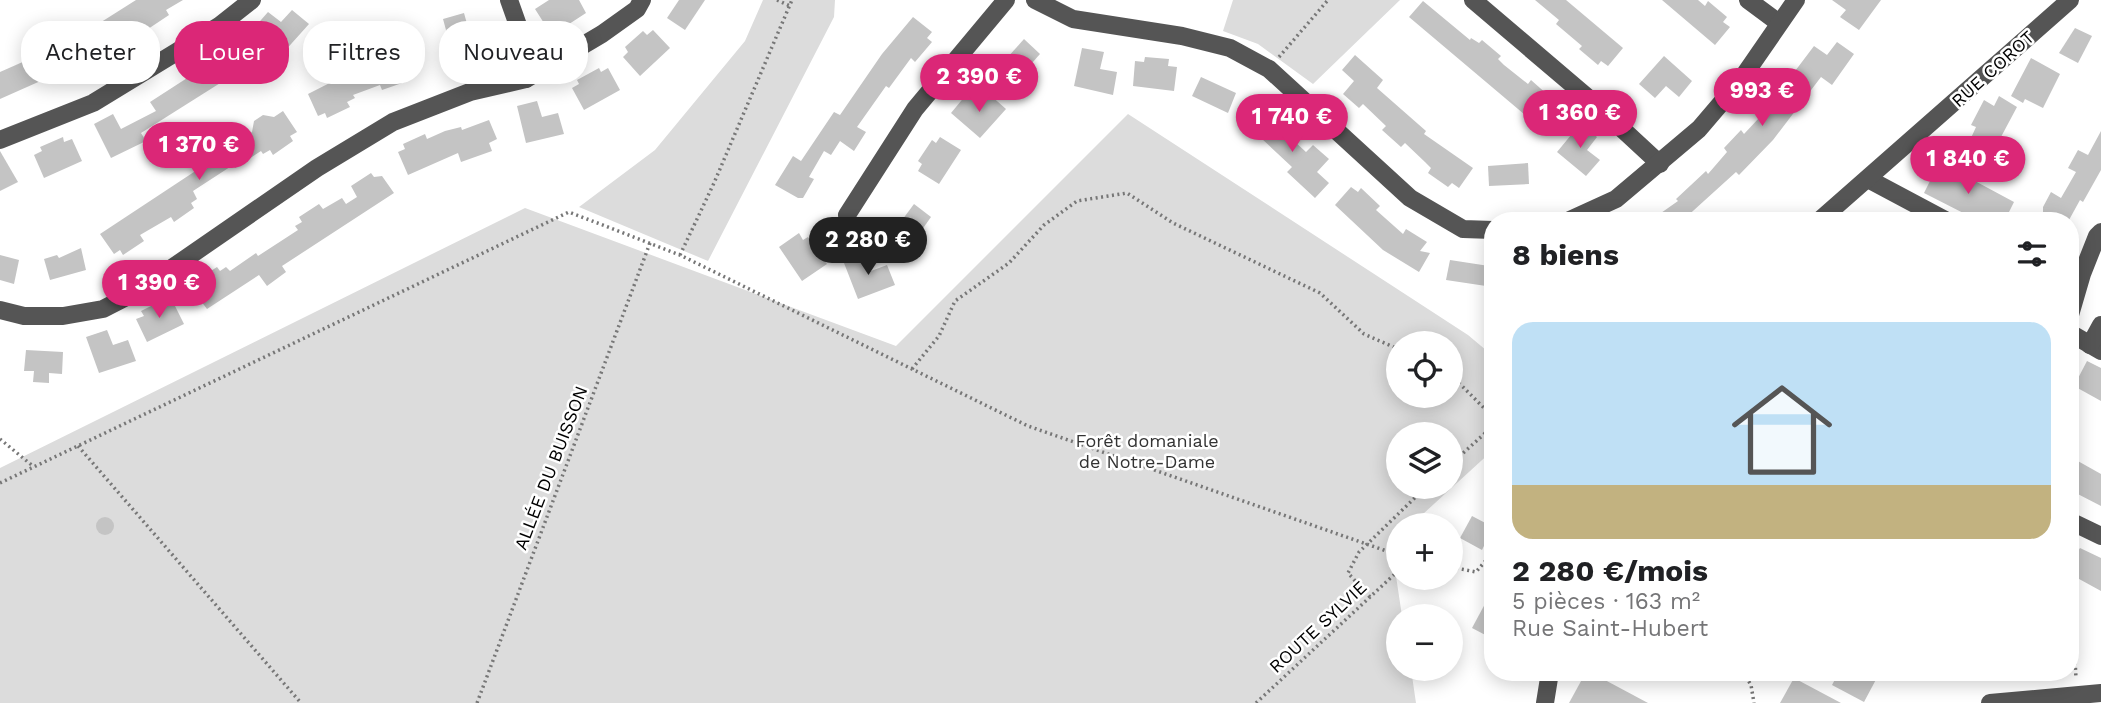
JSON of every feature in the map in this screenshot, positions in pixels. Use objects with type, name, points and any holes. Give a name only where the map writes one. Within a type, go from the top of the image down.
[{"type":"street","points":[[0,140],[93,103],[219,26],[252,0]]},
{"type":"street","points":[[509,0],[516,21]]},
{"type":"street","points":[[588,42],[637,9],[642,0]]},
{"type":"street","points":[[847,215],[915,109],[1006,0]]},
{"type":"street","points":[[1035,0],[1073,19],[1182,36],[1230,48],[1269,69],[1410,198],[1463,229],[1484,230]]},
{"type":"street","points":[[1473,0],[1593,102],[1660,164]]},
{"type":"street","points":[[1748,0],[1779,23]]},
{"type":"street","points":[[1588,212],[1616,199],[1699,129],[1740,81],[1796,0]]},
{"type":"street","name":"RUE COROT","points":[[1830,212],[2070,0]]},
{"type":"street","points":[[0,310],[24,316],[63,316],[103,309],[140,290],[317,168],[393,122],[471,92],[505,84]]},
{"type":"street","points":[[1868,179],[1930,212]]},
{"type":"street","points":[[2079,284],[2097,236],[2101,232]]},
{"type":"street","points":[[2079,338],[2096,348],[2101,325]]},
{"type":"street","points":[[2079,525],[2101,536]]},
{"type":"street","points":[[1545,703],[1549,681]]},
{"type":"street","points":[[1990,703],[2101,693]]},
{"type":"path","points":[[777,0],[790,6]]},
{"type":"path","points":[[680,255],[792,0]]},
{"type":"path","points":[[1269,69],[1328,0]]},
{"type":"path","points":[[912,369],[939,336],[955,301],[1009,263],[1044,225],[1077,201],[1127,193],[1173,223],[1320,293],[1364,334],[1386,344]]},
{"type":"path","points":[[0,483],[569,212],[680,255],[1028,426],[1386,550]]},
{"type":"path","name":"ALLÉE DU BUISSON","points":[[477,703],[650,243]]},
{"type":"path","points":[[1463,387],[1484,408]]},
{"type":"path","points":[[1463,453],[1484,434]]},
{"type":"path","points":[[0,439],[34,467]]},
{"type":"path","points":[[78,446],[301,703]]},
{"type":"path","points":[[1370,597],[1348,573],[1359,552],[1414,499]]},
{"type":"path","points":[[1463,569],[1476,572],[1484,563]]},
{"type":"path","name":"ROUTE SYLVIE","points":[[1256,703],[1386,582]]},
{"type":"path","points":[[1749,681],[1754,703]]},
{"type":"path","points":[[2076,681],[2077,694]]},
{"type":"green space","points":[[763,0],[835,0],[834,17],[708,261],[579,207],[655,150],[745,41]]},
{"type":"green space","points":[[1233,0],[1400,0],[1313,84],[1258,44],[1223,31]]},
{"type":"green space","name":"Forêt domaniale de Notre-Dame","points":[[1128,114],[1462,331],[1386,331],[1386,408],[1463,408],[1463,332],[1484,348],[1484,458],[1463,477],[1463,422],[1386,422],[1386,499],[1439,499],[1424,513],[1386,513],[1386,590],[1398,590],[1400,604],[1386,604],[1386,681],[1413,681],[1416,703],[0,703],[0,468],[525,208],[896,346]]},
{"type":"building","points":[[136,0],[183,0],[166,10],[169,15],[160,21],[103,21]]},
{"type":"building","points":[[549,0],[579,0],[586,13],[574,21],[543,21],[535,9]]},
{"type":"building","points":[[679,0],[705,0],[685,30],[667,18]]},
{"type":"building","points":[[1535,0],[1566,0],[1623,48],[1608,66],[1601,61],[1598,65],[1579,49],[1582,46],[1556,24],[1559,20]]},
{"type":"building","points":[[1662,0],[1698,0],[1705,6],[1708,1],[1727,17],[1723,22],[1730,27],[1715,45]]},
{"type":"building","points":[[1832,0],[1881,0],[1859,30],[1840,17],[1846,10]]},
{"type":"building","points":[[1423,1],[1470,40],[1471,38],[1479,43],[1482,40],[1501,56],[1498,59],[1504,65],[1528,84],[1531,80],[1549,96],[1546,100],[1553,105],[1537,125],[1409,17]]},
{"type":"building","points":[[292,10],[305,21],[303,21],[303,31],[289,46],[289,21],[282,21]]},
{"type":"building","points":[[268,12],[280,21],[260,21]]},
{"type":"building","points":[[464,13],[466,21],[444,21]]},
{"type":"building","points":[[913,17],[932,32],[927,38],[932,42],[915,62],[911,58],[889,88],[886,86],[857,127],[866,132],[854,151],[840,141],[831,155],[824,151],[809,177],[814,179],[803,198],[798,198],[775,185],[793,156],[801,161],[834,112],[840,115],[882,54]]},
{"type":"building","points":[[2075,28],[2092,36],[2078,63],[2059,53]]},
{"type":"building","points":[[653,30],[670,48],[640,76],[623,57],[628,52],[625,47],[643,31],[647,35]]},
{"type":"building","points":[[1024,39],[1040,54],[1015,82],[998,68]]},
{"type":"building","points":[[1837,42],[1854,54],[1832,85],[1821,77],[1773,140],[1739,175],[1736,172],[1692,212],[1662,212],[1678,201],[1676,199],[1706,171],[1708,174],[1727,152],[1724,148],[1741,130],[1744,134],[1759,118],[1768,106],[1764,102],[1778,83],[1783,87],[1814,46],[1827,55]]},
{"type":"building","points":[[1082,48],[1104,52],[1100,69],[1117,72],[1113,95],[1074,86]]},
{"type":"building","points":[[1355,55],[1383,80],[1377,88],[1426,131],[1424,134],[1473,168],[1459,188],[1452,183],[1448,187],[1428,173],[1431,168],[1405,143],[1401,147],[1382,130],[1386,126],[1363,104],[1359,108],[1343,94],[1354,81],[1342,70]]},
{"type":"building","points":[[1664,56],[1692,81],[1679,97],[1666,86],[1655,98],[1639,84]]},
{"type":"building","points":[[1145,57],[1169,59],[1168,66],[1177,67],[1174,91],[1133,86],[1135,61],[1144,62]]},
{"type":"building","points":[[2031,58],[2060,74],[2043,108],[2025,99],[2023,103],[2011,96]]},
{"type":"building","points":[[21,63],[21,84],[34,84],[0,99],[0,72]]},
{"type":"building","points":[[599,68],[601,72],[608,68],[620,90],[584,110],[572,88],[579,84],[588,84],[588,74]]},
{"type":"building","points":[[1201,77],[1236,93],[1228,113],[1192,96]]},
{"type":"building","points":[[178,84],[219,84],[141,133],[146,141],[111,158],[94,124],[113,114],[121,129],[156,111],[150,102]]},
{"type":"building","points":[[328,84],[399,84],[382,90],[380,85],[353,95],[355,98],[347,102],[350,107],[327,118],[325,113],[318,116],[308,94]]},
{"type":"building","points":[[989,94],[1006,109],[980,138],[951,113],[966,95],[978,106]]},
{"type":"building","points":[[1999,96],[2017,107],[1994,150],[1971,138],[1976,127],[1971,125],[1984,100],[1994,106]]},
{"type":"building","points":[[537,101],[542,117],[558,113],[564,134],[526,143],[517,106]]},
{"type":"building","points":[[1259,109],[1306,152],[1313,145],[1329,159],[1317,172],[1329,183],[1315,198],[1287,172],[1292,167],[1246,124]]},
{"type":"building","points":[[283,111],[297,132],[290,136],[293,141],[273,155],[270,150],[263,154],[261,151],[235,168],[233,165],[193,191],[197,199],[191,203],[194,208],[174,222],[171,217],[140,235],[144,241],[123,255],[120,250],[114,254],[100,234],[200,168],[197,163],[228,142],[231,146],[252,132],[254,121],[263,115],[274,117]]},
{"type":"building","points":[[489,120],[497,139],[489,143],[492,151],[461,162],[458,153],[408,175],[398,152],[405,149],[403,144],[425,134],[427,139],[445,131],[461,127],[462,130]]},
{"type":"building","points":[[1581,123],[1597,137],[1587,150],[1600,160],[1586,176],[1557,152]]},
{"type":"building","points":[[2101,131],[2101,170],[2083,202],[2080,200],[2073,212],[2043,212],[2051,192],[2061,198],[2076,172],[2068,168],[2078,150],[2088,155]]},
{"type":"building","points":[[63,137],[64,142],[72,139],[82,161],[44,178],[34,155],[42,151],[40,147]]},
{"type":"building","points":[[940,137],[961,150],[939,184],[918,171],[922,164],[918,161],[932,140],[936,143]]},
{"type":"building","points":[[0,151],[18,182],[0,191]]},
{"type":"building","points":[[1528,163],[1529,184],[1489,186],[1488,166]]},
{"type":"building","points":[[1938,165],[1946,169],[1947,166],[2014,202],[2009,212],[1961,212],[1924,193]]},
{"type":"building","points":[[371,173],[374,177],[382,176],[394,193],[282,266],[286,272],[267,286],[259,275],[207,309],[195,293],[195,287],[200,284],[197,280],[217,267],[220,271],[226,267],[230,271],[256,253],[258,256],[298,230],[295,226],[302,222],[299,217],[319,204],[323,209],[342,198],[346,204],[357,197],[351,186]]},
{"type":"building","points":[[1351,187],[1358,192],[1361,188],[1380,206],[1376,210],[1403,234],[1406,229],[1427,242],[1420,251],[1430,253],[1419,272],[1383,250],[1335,205]]},
{"type":"building","points":[[914,204],[931,217],[909,248],[891,235]]},
{"type":"building","points":[[799,233],[803,240],[808,237],[827,264],[802,281],[779,247]]},
{"type":"building","points":[[81,248],[86,270],[50,280],[44,259],[57,255],[59,258]]},
{"type":"building","points":[[0,255],[19,260],[14,284],[0,280]]},
{"type":"building","points":[[865,255],[871,271],[887,265],[895,285],[858,299],[844,263]]},
{"type":"building","points":[[1450,260],[1484,265],[1484,286],[1446,280]]},
{"type":"building","points":[[163,300],[166,305],[173,302],[184,324],[147,342],[136,319],[144,316],[141,311]]},
{"type":"building","points":[[107,330],[113,345],[128,340],[136,361],[99,373],[86,337]]},
{"type":"building","points":[[26,350],[63,352],[62,374],[49,373],[49,383],[33,382],[34,371],[24,371]]},
{"type":"building","points":[[2087,361],[2101,368],[2101,401],[2079,389],[2079,376]]},
{"type":"building","points":[[2079,462],[2101,474],[2101,506],[2079,495]]},
{"type":"building","points":[[1472,516],[1484,522],[1482,550],[1463,540],[1463,532]]},
{"type":"building","points":[[105,517],[111,520],[114,526],[111,532],[105,535],[99,532],[96,526],[99,520]]},
{"type":"building","points":[[2080,548],[2101,558],[2101,591],[2079,579]]},
{"type":"building","points":[[1484,606],[1484,634],[1472,628]]},
{"type":"building","points":[[1581,681],[1607,681],[1648,703],[1569,703]]},
{"type":"building","points":[[1792,681],[1800,681],[1841,703],[1780,703]]},
{"type":"building","points":[[1834,681],[1875,681],[1864,702],[1832,685]]}]
